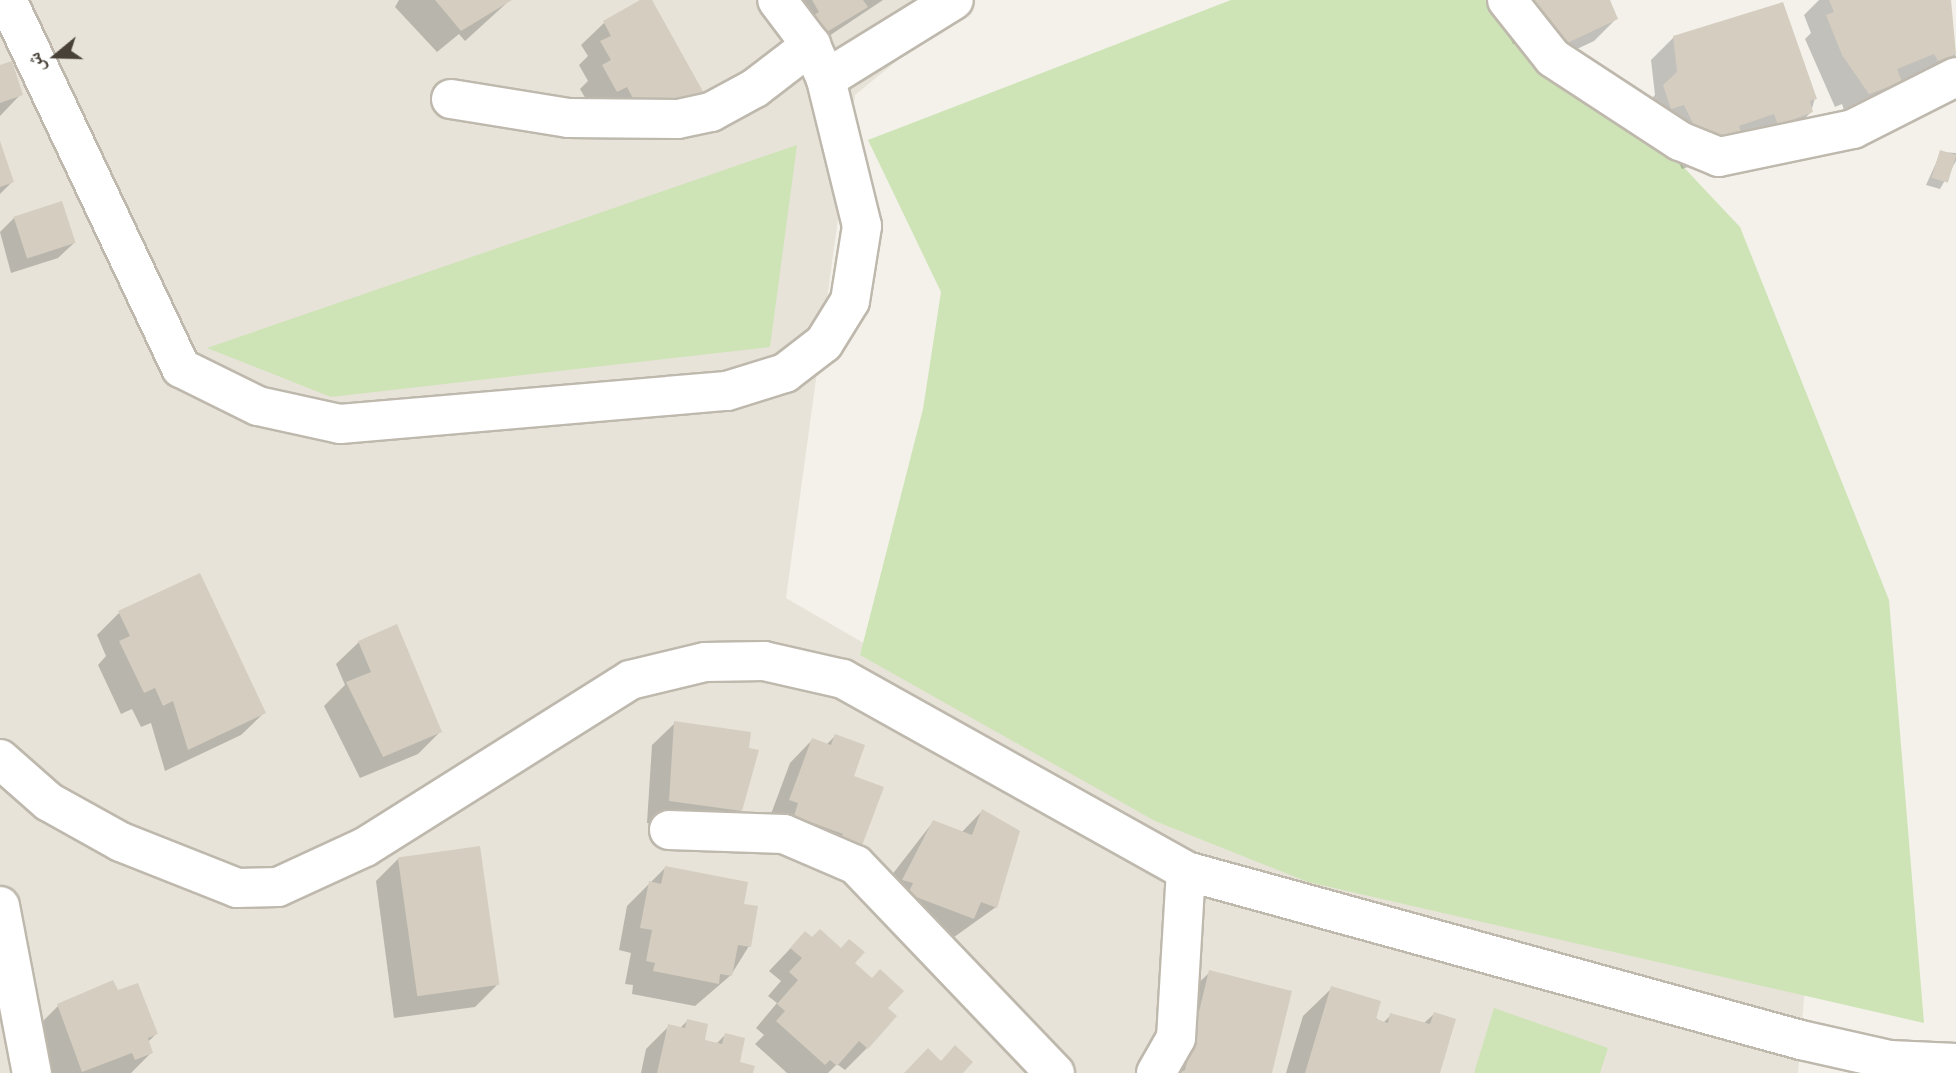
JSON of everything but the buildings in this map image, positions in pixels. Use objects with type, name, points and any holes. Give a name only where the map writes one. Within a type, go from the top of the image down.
[{"type":"street","points":[[6,0],[181,368],[258,405],[340,425],[727,391],[756,386],[805,360],[850,301],[860,257],[862,226],[826,79],[811,45],[777,0]]},
{"type":"street","points":[[826,79],[954,0]]},
{"type":"street","points":[[1507,0],[1552,58],[1680,141],[1719,157],[1853,130],[1956,77]]},
{"type":"street","points":[[451,99],[568,118],[678,119],[711,112],[755,88],[811,45]]},
{"type":"street","points":[[0,759],[50,802],[162,861],[237,888],[278,887],[365,846],[630,680],[705,662],[764,662],[843,679],[1186,871],[1804,1062],[1890,1060],[1956,1063]]},
{"type":"street","points":[[669,830],[784,834],[856,865],[1055,1073]]},
{"type":"street","points":[[1156,1073],[1176,1038],[1186,871]]},
{"type":"street","points":[[0,906],[30,1072]]},
{"type":"shaded area","points":[[0,0],[971,0],[855,95],[786,598],[1134,800],[1807,962],[1798,1073],[0,1073]]},
{"type":"green space","points":[[1231,0],[1526,0],[1740,227],[1889,600],[1924,1023],[1308,882],[1155,821],[860,655],[923,409],[941,292],[868,140]]},
{"type":"green space","points":[[797,145],[770,347],[331,397],[207,348]]},
{"type":"green space","points":[[1494,1008],[1608,1048],[1600,1073],[1474,1073]]}]
